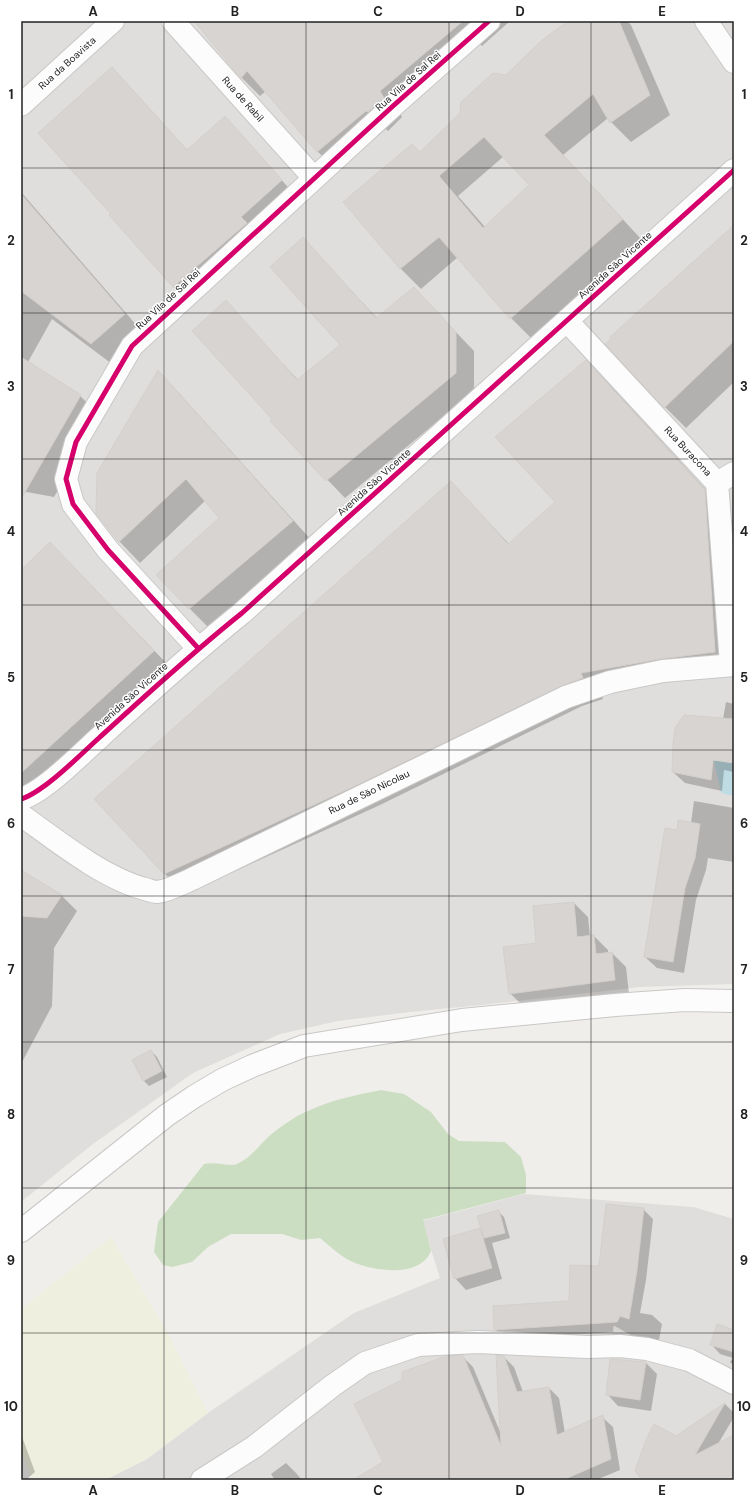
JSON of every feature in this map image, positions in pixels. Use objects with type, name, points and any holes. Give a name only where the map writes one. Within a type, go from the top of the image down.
[{"type":"street","name":"Rua da Boavista","points":[[21,105],[113,21]]},
{"type":"street","name":"Rua de Rabil","points":[[173,21],[314,178]]},
{"type":"street","name":"Rua Vila de Sal Rei","points":[[198,648],[108,550],[73,504],[66,479],[76,442],[132,346],[393,106],[489,21]]},
{"type":"street","points":[[706,21],[734,62]]},
{"type":"street","name":"Avenida São Vicente","points":[[21,799],[30,796],[62,772],[198,648],[242,612],[734,170]]},
{"type":"street","name":"Rua Buracona","points":[[567,321],[726,478],[732,664]]},
{"type":"street","name":"Rua de São Nicolau","points":[[21,815],[75,854],[116,878],[156,892],[192,879],[566,697],[610,682],[663,670],[732,664]]},
{"type":"street","points":[[21,1231],[167,1115],[195,1096],[222,1080],[252,1066],[304,1046],[462,1020],[615,1005],[685,1000],[734,1001]]},
{"type":"street","points":[[202,1480],[254,1447],[332,1386],[365,1363],[418,1345],[478,1342],[588,1347],[620,1346],[647,1349],[689,1360],[734,1383]]},
{"type":"shaded area","points":[[21,21],[734,21],[734,984],[640,987],[410,1012],[338,1021],[280,1034],[193,1073],[93,1144],[21,1202]]},
{"type":"shaded area","points":[[524,1194],[693,1207],[734,1219],[734,1480],[105,1480],[147,1459],[208,1413],[354,1313],[440,1278],[422,1221]]},
{"type":"green space","points":[[381,1090],[404,1094],[431,1112],[448,1134],[459,1141],[505,1142],[521,1157],[526,1175],[526,1193],[423,1220],[431,1251],[425,1260],[408,1269],[385,1270],[364,1266],[346,1258],[320,1238],[301,1240],[282,1234],[231,1234],[208,1247],[192,1262],[172,1267],[163,1265],[154,1252],[158,1222],[204,1164],[237,1164],[248,1157],[274,1132],[299,1115],[335,1101]]},
{"type":"green space","points":[[111,1237],[165,1328],[208,1413],[147,1459],[105,1480],[32,1480],[21,1450],[21,1309]]},
{"type":"water","points":[[714,760],[734,763],[734,796],[721,793]]},
{"type":"building","points":[[194,21],[463,21],[380,91],[384,98],[317,152],[247,71],[241,78]]},
{"type":"building","points":[[568,21],[619,21],[650,95],[610,123],[593,94],[544,135],[623,219],[510,319],[439,237],[400,269],[343,202],[412,144],[420,152],[460,113],[461,102],[493,73],[506,75],[542,40]],"holes":[[[484,137],[529,185],[483,228],[439,176]]]},
{"type":"building","points":[[112,67],[187,150],[225,116],[282,180],[241,217],[247,223],[173,287],[109,215],[111,214],[38,133]]},
{"type":"building","points":[[21,194],[125,314],[91,344],[21,291]]},
{"type":"building","points":[[734,225],[734,341],[664,408],[605,344],[611,339],[610,337]]},
{"type":"building","points":[[303,237],[376,318],[414,287],[456,332],[456,373],[326,481],[270,421],[272,419],[192,331],[226,300],[297,380],[340,345],[270,267]]},
{"type":"building","points":[[21,357],[81,395],[21,499]]},
{"type":"building","points":[[586,360],[705,490],[715,652],[660,659],[581,673],[583,678],[561,686],[359,784],[164,874],[94,799],[451,481],[508,544],[555,502],[495,437]]},
{"type":"building","points":[[158,370],[293,521],[189,609],[156,575],[219,518],[186,479],[119,542],[96,513],[97,473]]},
{"type":"building","points":[[50,542],[154,651],[21,773],[21,570]]},
{"type":"building","points":[[684,715],[734,719],[734,763],[713,760],[711,780],[672,772],[675,728]]},
{"type":"building","points":[[678,820],[700,824],[695,858],[685,888],[673,962],[644,957],[665,828],[677,830]]},
{"type":"building","points":[[21,870],[62,895],[47,918],[21,916]]},
{"type":"building","points":[[574,902],[577,937],[594,935],[596,954],[612,952],[615,980],[509,994],[503,947],[536,943],[533,906]]},
{"type":"building","points":[[151,1050],[162,1071],[143,1081],[132,1060]]},
{"type":"building","points":[[606,1204],[644,1208],[637,1270],[629,1319],[620,1316],[617,1322],[494,1330],[493,1306],[569,1301],[570,1265],[599,1266]]},
{"type":"building","points":[[499,1210],[505,1233],[484,1238],[477,1216]]},
{"type":"building","points":[[480,1228],[492,1268],[454,1279],[443,1239]]},
{"type":"building","points":[[717,1324],[734,1330],[734,1352],[710,1345]]},
{"type":"building","points":[[614,1326],[630,1335],[613,1334]]},
{"type":"building","points":[[463,1355],[501,1446],[496,1355],[504,1356],[517,1392],[549,1387],[557,1435],[603,1415],[611,1459],[563,1480],[353,1480],[383,1462],[354,1404],[402,1380],[402,1372],[446,1356]]},
{"type":"building","points":[[610,1359],[646,1362],[640,1400],[606,1395]]},
{"type":"building","points":[[725,1403],[695,1455],[734,1435],[734,1480],[642,1480],[635,1471],[646,1440],[654,1424],[676,1436]]},
{"type":"cycle path","points":[[198,648],[108,550],[73,504],[66,479],[76,442],[132,346],[393,106],[489,21]]},
{"type":"cycle path","points":[[21,799],[40,789],[62,772],[170,674],[242,613],[734,170]]}]
